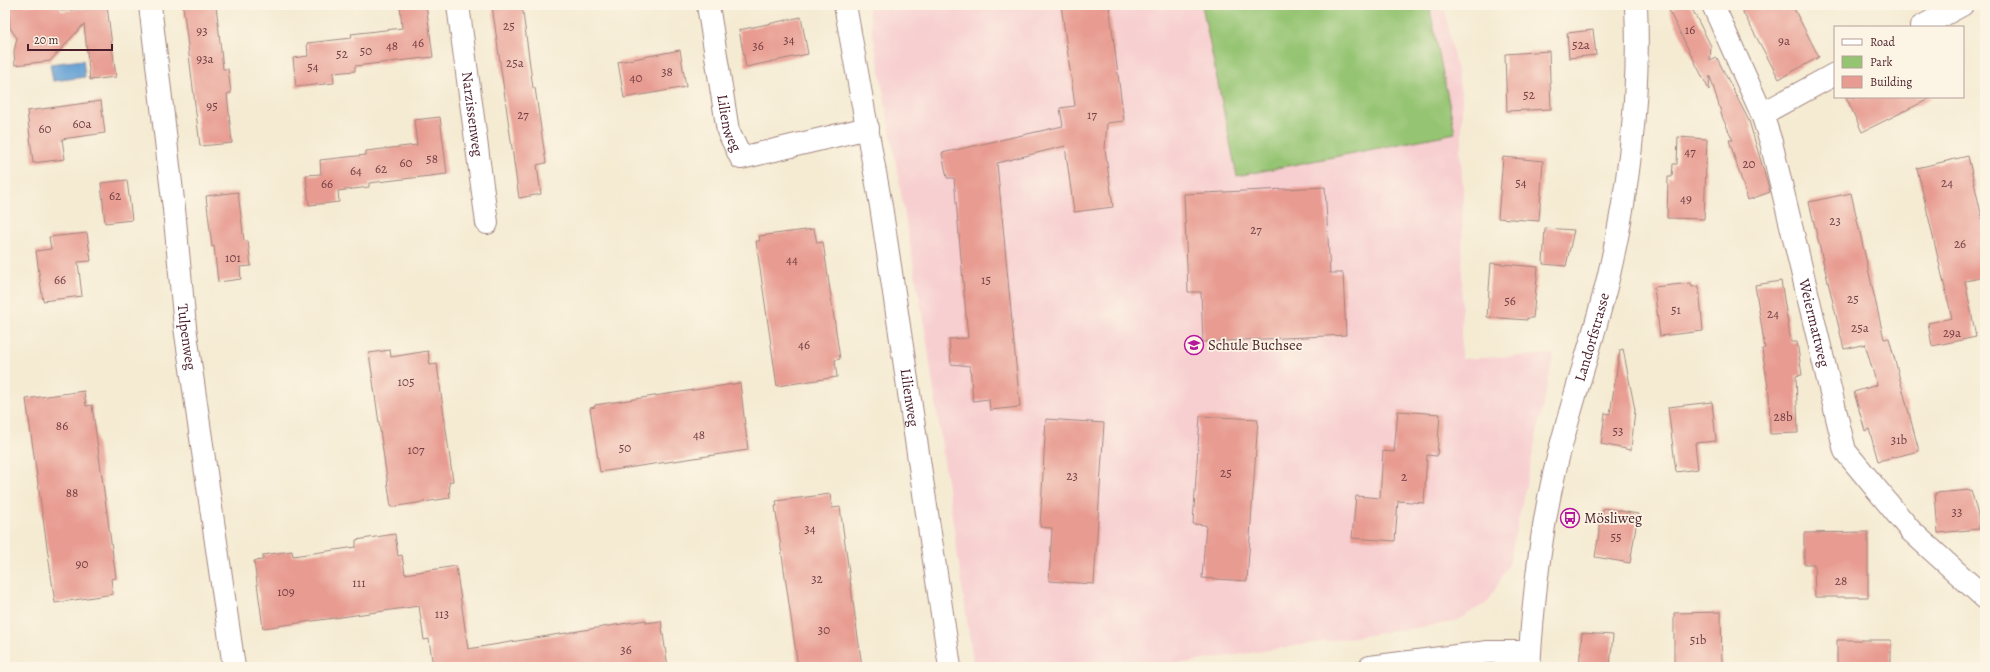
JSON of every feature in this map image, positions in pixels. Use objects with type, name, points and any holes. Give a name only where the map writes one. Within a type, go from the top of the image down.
[{"type":"street","name":"Tulpenweg","points":[[150,5],[174,209],[185,327],[234,667]]},
{"type":"street","name":"Narzissenweg","points":[[458,5],[487,223]]},
{"type":"street","name":"Lilienweg","points":[[708,5],[728,131],[741,158],[868,128]]},
{"type":"street","name":"Lilienweg","points":[[845,5],[868,128],[882,214],[950,667]]},
{"type":"street","name":"Landorfstrasse","points":[[1530,659],[1541,541],[1553,479],[1608,278],[1625,198],[1632,146],[1637,87],[1636,5]]},
{"type":"street","name":"Weiermattweg","points":[[1713,5],[1762,114],[1772,142],[1845,451],[1912,531],[1985,598]]},
{"type":"street","points":[[1923,26],[1962,5]]},
{"type":"street","points":[[1762,114],[1834,75]]},
{"type":"street","points":[[1370,667],[1488,652],[1530,659]]},
{"type":"shaded area","name":"Schule Buchsee","points":[[868,5],[1444,5],[1462,97],[1462,142],[1460,149],[1463,189],[1461,359],[1554,354],[1509,564],[1488,602],[1454,622],[1157,667],[983,667],[973,662],[926,336]]},
{"type":"green space","points":[[1202,5],[1429,5],[1455,133],[1237,176]]},
{"type":"water","points":[[83,60],[85,77],[53,81],[50,64]]},
{"type":"building","points":[[8,5],[60,5],[61,11],[107,6],[116,77],[90,80],[84,24],[50,61],[15,65],[14,52],[17,38],[10,28]]},
{"type":"building","points":[[183,5],[216,5],[223,69],[228,69],[231,93],[227,94],[232,143],[200,146]]},
{"type":"building","points":[[400,5],[426,5],[433,57],[355,66],[355,71],[333,73],[334,83],[296,87],[293,58],[308,56],[307,43],[352,38],[351,34],[402,28]]},
{"type":"building","points":[[492,5],[522,5],[533,88],[535,88],[546,163],[537,165],[541,194],[519,198]]},
{"type":"building","points":[[1061,5],[1109,5],[1124,121],[1107,123],[1105,149],[1113,207],[1074,212],[1065,146],[997,163],[1020,407],[990,410],[989,399],[973,401],[970,366],[951,364],[949,339],[968,338],[954,178],[947,178],[942,153],[1063,126],[1060,108],[1075,106]]},
{"type":"building","points":[[1681,5],[1690,5],[1711,46],[1710,61],[1717,58],[1749,121],[1770,192],[1748,200],[1729,140],[1733,140],[1723,119],[1710,76],[1709,90],[1669,11]]},
{"type":"building","points":[[1739,5],[1792,5],[1819,57],[1779,79]]},
{"type":"building","points":[[801,17],[808,54],[746,67],[739,30]]},
{"type":"building","points":[[1593,30],[1596,55],[1569,58],[1567,33]]},
{"type":"building","points":[[680,50],[686,87],[624,98],[618,62]]},
{"type":"building","points":[[1549,51],[1551,109],[1507,111],[1505,54]]},
{"type":"building","points":[[1846,98],[1931,98],[1862,132]]},
{"type":"building","points":[[101,101],[105,133],[62,139],[65,159],[33,163],[27,111]]},
{"type":"building","points":[[440,117],[447,174],[369,183],[369,187],[338,191],[339,202],[309,205],[306,175],[321,174],[320,160],[366,155],[366,151],[417,145],[414,120]]},
{"type":"building","points":[[1678,137],[1707,139],[1704,219],[1667,218],[1668,177],[1672,177],[1673,164],[1677,164]]},
{"type":"building","points":[[1968,156],[1985,231],[1985,277],[1965,281],[1976,337],[1932,346],[1928,323],[1952,318],[1917,168]]},
{"type":"building","points":[[1503,157],[1543,161],[1539,221],[1498,218]]},
{"type":"building","points":[[127,180],[132,220],[105,223],[101,183]]},
{"type":"building","points":[[1325,187],[1330,273],[1343,273],[1346,335],[1203,342],[1201,292],[1188,292],[1184,194]]},
{"type":"building","points":[[238,192],[244,241],[248,241],[251,266],[240,267],[241,279],[218,282],[206,196]]},
{"type":"building","points":[[1851,193],[1884,339],[1889,338],[1919,451],[1878,461],[1869,429],[1865,431],[1854,392],[1877,385],[1865,344],[1844,349],[1809,202]]},
{"type":"building","points":[[1545,228],[1574,230],[1566,266],[1543,264]]},
{"type":"building","points":[[814,229],[817,243],[823,242],[840,359],[835,360],[837,377],[777,386],[756,241],[760,241],[759,236]]},
{"type":"building","points":[[87,233],[91,261],[78,262],[82,296],[43,301],[36,251],[51,249],[49,237]]},
{"type":"building","points":[[1491,263],[1538,267],[1533,318],[1527,318],[1527,320],[1487,317]]},
{"type":"building","points":[[1781,281],[1791,342],[1797,342],[1802,375],[1796,376],[1798,433],[1770,434],[1769,393],[1762,349],[1765,348],[1755,285]]},
{"type":"building","points":[[1691,283],[1692,287],[1699,286],[1703,331],[1660,336],[1654,287]]},
{"type":"building","points":[[1623,349],[1635,410],[1631,450],[1601,444],[1605,413],[1610,414],[1620,350]]},
{"type":"building","points":[[390,350],[391,357],[428,351],[430,365],[437,364],[453,481],[449,482],[450,498],[391,507],[369,353]]},
{"type":"building","points":[[740,383],[748,450],[600,472],[590,408],[595,407],[595,405]]},
{"type":"building","points":[[84,391],[86,406],[92,405],[116,578],[111,579],[113,594],[55,603],[26,399]]},
{"type":"building","points":[[1712,402],[1716,441],[1695,443],[1698,469],[1676,472],[1668,407]]},
{"type":"building","points":[[1398,411],[1440,414],[1437,456],[1427,455],[1424,503],[1398,501],[1395,541],[1352,538],[1356,496],[1380,498],[1383,451],[1394,452]]},
{"type":"building","points":[[1200,416],[1258,419],[1247,581],[1202,578],[1206,525],[1193,524]]},
{"type":"building","points":[[1046,419],[1104,423],[1094,584],[1049,581],[1052,528],[1040,527]]},
{"type":"building","points":[[1971,490],[1978,515],[1979,529],[1938,533],[1935,493]]},
{"type":"building","points":[[830,494],[832,508],[840,507],[862,667],[798,667],[775,506],[777,506],[776,501]]},
{"type":"building","points":[[1603,508],[1638,514],[1630,563],[1595,557]]},
{"type":"building","points":[[1868,532],[1868,597],[1815,597],[1814,564],[1804,564],[1804,533]]},
{"type":"building","points":[[395,534],[398,556],[402,555],[405,574],[456,566],[468,649],[646,620],[646,623],[661,621],[668,667],[433,667],[429,639],[424,640],[419,606],[263,628],[254,561],[263,560],[263,555],[292,551],[293,556],[356,547],[356,540]]},
{"type":"building","points":[[1721,612],[1722,665],[1716,665],[1716,667],[1674,667],[1674,613]]},
{"type":"building","points":[[1582,633],[1613,635],[1610,667],[1579,667]]},
{"type":"building","points":[[1837,640],[1891,640],[1891,667],[1837,667]]},
{"type":"place","name":"Schule Buchsee","points":[[1194,345]]},
{"type":"place","name":"Mösliweg","points":[[1570,518]]}]
